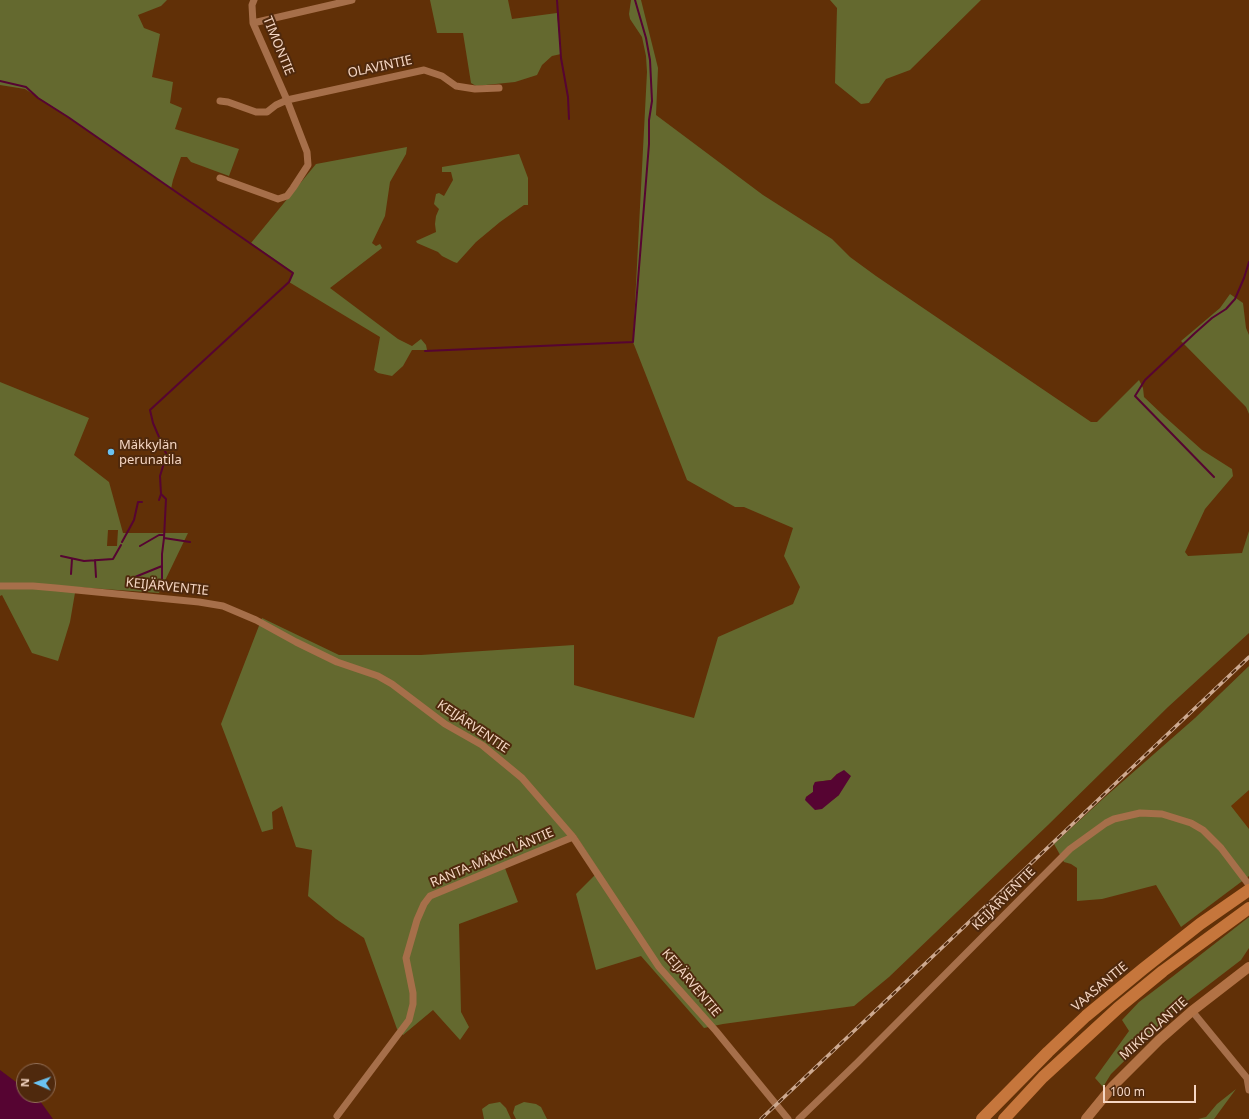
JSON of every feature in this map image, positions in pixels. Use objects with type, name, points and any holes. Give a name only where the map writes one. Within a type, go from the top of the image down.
[{"type":"highway","name":"VAASANTIE","points":[[982,1119],[1086,1016],[1142,969],[1200,924],[1249,890]]},
{"type":"highway","name":"VAASANTIE","points":[[1004,1119],[1043,1077],[1118,1008],[1163,971],[1249,908]]},
{"type":"main road","name":"MIKKOLANTIE","points":[[1086,1119],[1133,1065],[1159,1040],[1249,967]]},
{"type":"street","name":"TIMONTIE","points":[[220,178],[278,199],[287,196],[308,165],[307,152],[287,100],[253,23],[252,5],[254,0]]},
{"type":"street","points":[[253,23],[352,0]]},
{"type":"street","name":"OLAVINTIE","points":[[220,101],[228,102],[256,112],[267,112],[276,105],[287,100],[424,70],[442,76],[456,86],[475,89],[499,88]]},
{"type":"street","name":"KEIJÄRVENTIE","points":[[0,586],[56,588],[199,602],[223,606],[256,620],[337,662],[378,676],[392,684],[445,724],[482,745],[522,778],[573,837],[659,968],[716,1031],[787,1118]]},
{"type":"street","name":"KEIJÄRVENTIE","points":[[799,1119],[858,1062],[1070,849],[1102,825],[1114,819],[1140,813],[1162,814],[1191,823],[1203,830],[1221,848],[1249,885]]},
{"type":"street","name":"RANTA-MÄKKYLÄNTIE","points":[[337,1116],[409,1020],[413,1004],[413,993],[406,958],[417,920],[424,904],[430,896],[573,837]]},
{"type":"street","points":[[1192,1012],[1247,1078],[1249,1090]]},
{"type":"shaded area","points":[[844,770],[851,776],[839,795],[822,809],[815,810],[805,800],[806,797],[813,792],[815,782],[831,780]]},
{"type":"shaded area","points":[[1249,790],[1249,829],[1231,806]]},
{"type":"shaded area","points":[[0,1070],[16,1082],[16,1103],[41,1103],[53,1119],[0,1119]]},
{"type":"green space","points":[[0,0],[167,0],[161,6],[138,15],[144,28],[160,34],[152,77],[173,82],[170,103],[182,108],[175,129],[239,149],[229,176],[191,162],[187,157],[181,157],[171,189],[25,89],[0,85]]},
{"type":"green space","points":[[430,0],[508,0],[512,19],[557,13],[561,54],[552,56],[542,65],[537,75],[515,82],[476,86],[471,83],[463,33],[437,33]]},
{"type":"green space","points":[[631,0],[641,0],[658,68],[656,115],[763,195],[832,239],[850,257],[876,276],[1091,422],[1097,422],[1139,380],[1143,388],[1144,397],[1202,450],[1232,469],[1233,476],[1205,509],[1185,552],[1188,556],[1242,553],[1249,531],[1249,633],[1168,707],[1048,825],[889,977],[854,1006],[723,1024],[704,1028],[641,956],[596,970],[576,894],[599,871],[575,834],[503,863],[518,902],[459,924],[461,1012],[469,1027],[460,1040],[433,1010],[403,1035],[397,1029],[364,938],[336,919],[308,896],[312,850],[296,847],[282,806],[272,812],[273,829],[262,832],[221,724],[262,618],[339,655],[421,655],[574,645],[574,685],[694,718],[718,637],[793,604],[800,587],[784,556],[793,528],[744,507],[735,507],[687,480],[633,342],[647,72],[646,56],[642,37],[630,19],[629,14]],"holes":[[[837,774],[839,795],[831,801],[806,797],[813,792],[815,782],[831,780]]]},
{"type":"green space","points":[[830,0],[981,0],[910,70],[886,79],[869,103],[861,104],[835,83],[837,8]]},
{"type":"green space","points":[[407,147],[406,154],[390,182],[385,216],[372,243],[376,246],[380,244],[382,248],[330,288],[398,339],[412,346],[421,339],[426,345],[427,350],[412,350],[403,366],[392,376],[378,373],[374,370],[380,337],[289,282],[293,272],[251,243],[316,164]]},
{"type":"green space","points":[[519,154],[528,178],[528,205],[524,205],[500,222],[476,242],[457,263],[442,256],[438,252],[417,243],[416,241],[436,232],[436,216],[439,209],[434,204],[436,194],[439,193],[444,196],[453,180],[451,172],[442,172],[442,167]]},
{"type":"green space","points":[[1230,294],[1243,303],[1246,328],[1249,335],[1249,414],[1246,407],[1181,341],[1220,308]]},
{"type":"green space","points":[[0,382],[89,418],[74,455],[109,482],[123,533],[188,533],[159,593],[76,587],[70,622],[58,661],[32,653],[2,595],[0,596]],"holes":[[[108,530],[118,530],[117,546],[107,546]]]},
{"type":"green space","points":[[1249,666],[1249,790],[1231,806],[1249,829],[1249,876],[1181,927],[1156,885],[1102,899],[1077,901],[1077,868],[1064,862],[1054,844],[1195,718]]},
{"type":"green space","points":[[1249,917],[1249,948],[1241,960],[1177,1009],[1111,1074],[1103,1087],[1095,1078],[1129,1031],[1122,1020],[1139,1002]]},
{"type":"green space","points":[[1236,1089],[1214,1119],[1198,1119],[1206,1117],[1217,1104]]},
{"type":"green space","points":[[500,1102],[506,1108],[511,1119],[484,1119],[482,1109],[489,1104]]},
{"type":"green space","points":[[524,1102],[536,1104],[541,1107],[547,1119],[516,1119],[513,1113],[515,1106]]},
{"type":"waterway","points":[[557,0],[561,58],[568,97],[569,119]]},
{"type":"waterway","points":[[425,351],[633,342],[649,144],[649,120],[652,101],[650,60],[646,38],[635,0]]},
{"type":"waterway","points":[[0,81],[26,87],[38,98],[68,117],[293,273],[289,282],[150,410],[153,423],[168,458],[164,463],[160,476],[161,494],[159,500]]},
{"type":"waterway","points":[[1214,477],[1135,396],[1145,380],[1195,333],[1212,318],[1226,309],[1235,299],[1249,262]]},
{"type":"waterway","points":[[157,588],[162,582],[162,554],[166,499],[161,494]]},
{"type":"waterway","points":[[122,542],[134,520],[138,502],[142,502]]},
{"type":"waterway","points":[[140,546],[159,535],[164,535]]},
{"type":"waterway","points":[[164,538],[190,542]]},
{"type":"waterway","points":[[61,556],[84,561],[113,559],[121,545]]},
{"type":"waterway","points":[[71,574],[72,559]]},
{"type":"waterway","points":[[95,560],[96,577]]},
{"type":"waterway","points":[[135,577],[162,566]]},
{"type":"railway","points":[[761,1119],[1249,657]]},
{"type":"place","name":"Mäkkylän perunatila","points":[[111,452]]}]
